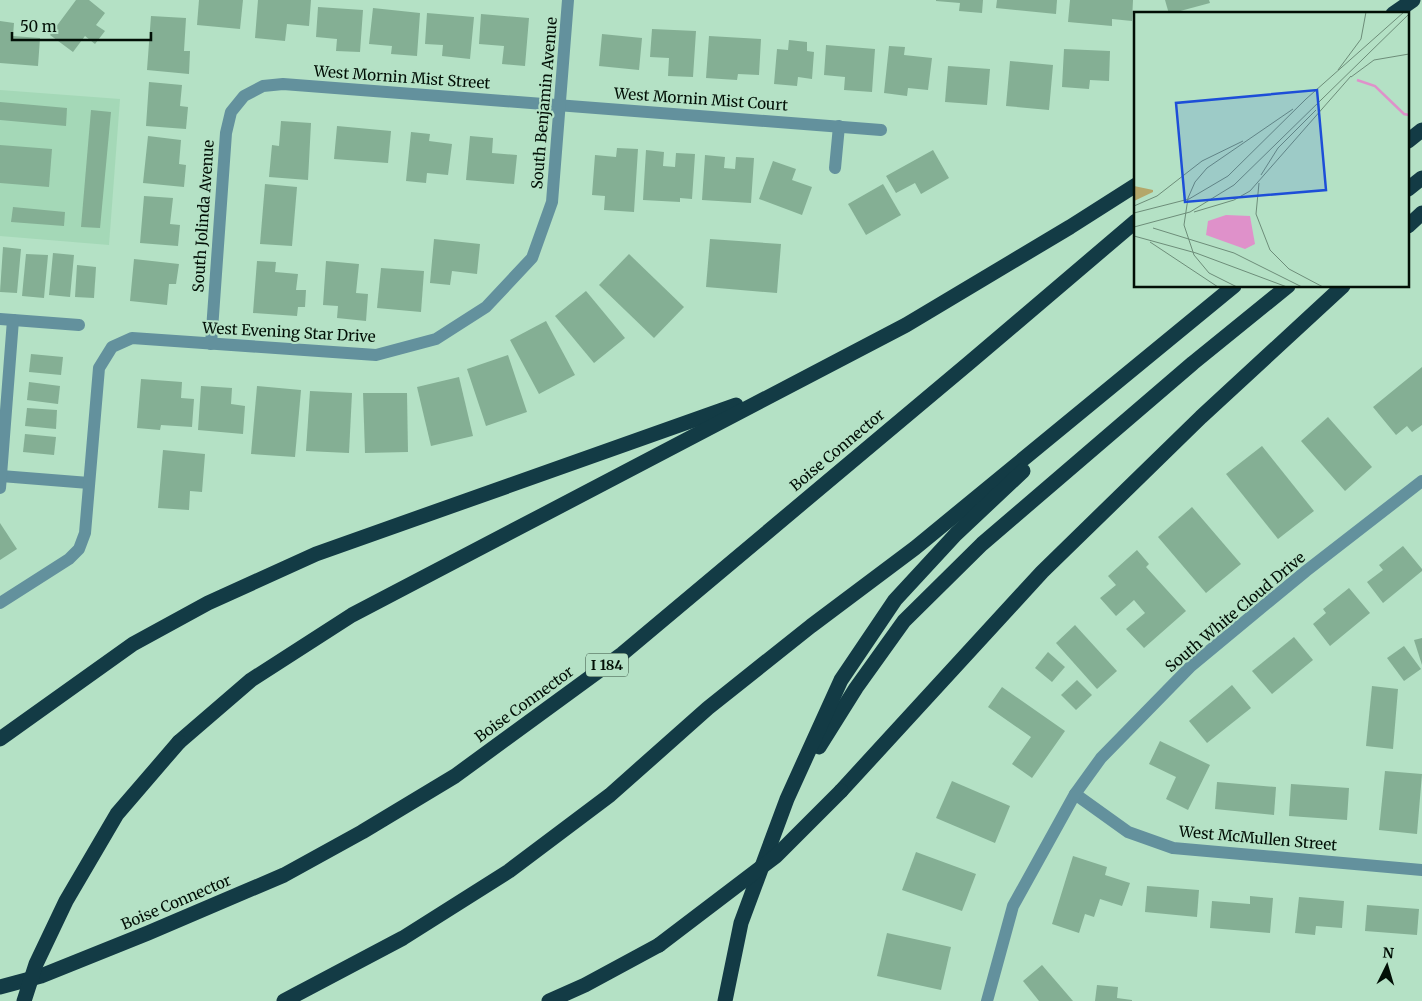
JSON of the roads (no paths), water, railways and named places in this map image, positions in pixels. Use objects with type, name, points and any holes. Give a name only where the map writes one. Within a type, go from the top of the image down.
[{"type":"highway","points":[[1396,12],[1413,0]]},
{"type":"highway","points":[[1410,139],[1422,130]]},
{"type":"highway","points":[[1410,187],[1422,178]]},
{"type":"highway","points":[[24,1001],[36,964],[66,902],[117,814],[179,742],[251,680],[352,615],[906,325],[1070,227],[1134,186]]},
{"type":"highway","points":[[1410,224],[1422,213]]},
{"type":"highway","name":"Boise Connector","points":[[0,987],[41,976],[284,875],[362,832],[455,776],[622,654],[970,363],[1134,223]]},
{"type":"highway","points":[[284,1001],[403,938],[509,871],[610,795],[708,708],[811,626],[915,548],[1232,288]]},
{"type":"highway","points":[[787,799],[856,688],[904,621],[982,544],[1185,370],[1286,288]]},
{"type":"highway","points":[[549,1001],[585,985],[659,945],[776,856],[841,791],[1042,572],[1201,417],[1341,288]]},
{"type":"highway","points":[[725,1001],[741,923],[787,799],[841,680],[895,600],[956,534],[1114,384]]},
{"type":"highway","points":[[0,739],[133,644],[208,603],[316,554],[789,386]]},
{"type":"street","name":"South Benjamin Avenue","points":[[486,307],[532,258],[552,202],[568,0]]},
{"type":"street","name":"West Mornin Mist Street","points":[[244,96],[262,86],[283,84],[560,105]]},
{"type":"street","name":"South Jolinda Avenue","points":[[211,344],[226,133],[231,112],[244,96]]},
{"type":"street","name":"West Mornin Mist Court","points":[[560,105],[881,130]]},
{"type":"street","points":[[835,168],[839,126]]},
{"type":"street","name":"West Evening Star Drive","points":[[89,484],[99,368],[112,347],[132,338],[376,355],[436,339],[486,307]]},
{"type":"street","points":[[0,603],[69,559],[79,549],[85,533],[89,484],[1,482],[6,319],[80,325]]},
{"type":"street","name":"South White Cloud Drive","points":[[986,1001],[1013,906],[1075,794],[1101,758],[1192,666],[1306,571],[1422,481]]},
{"type":"street","name":"West McMullen Street","points":[[1075,794],[1128,832],[1172,848],[1422,870]]}]
